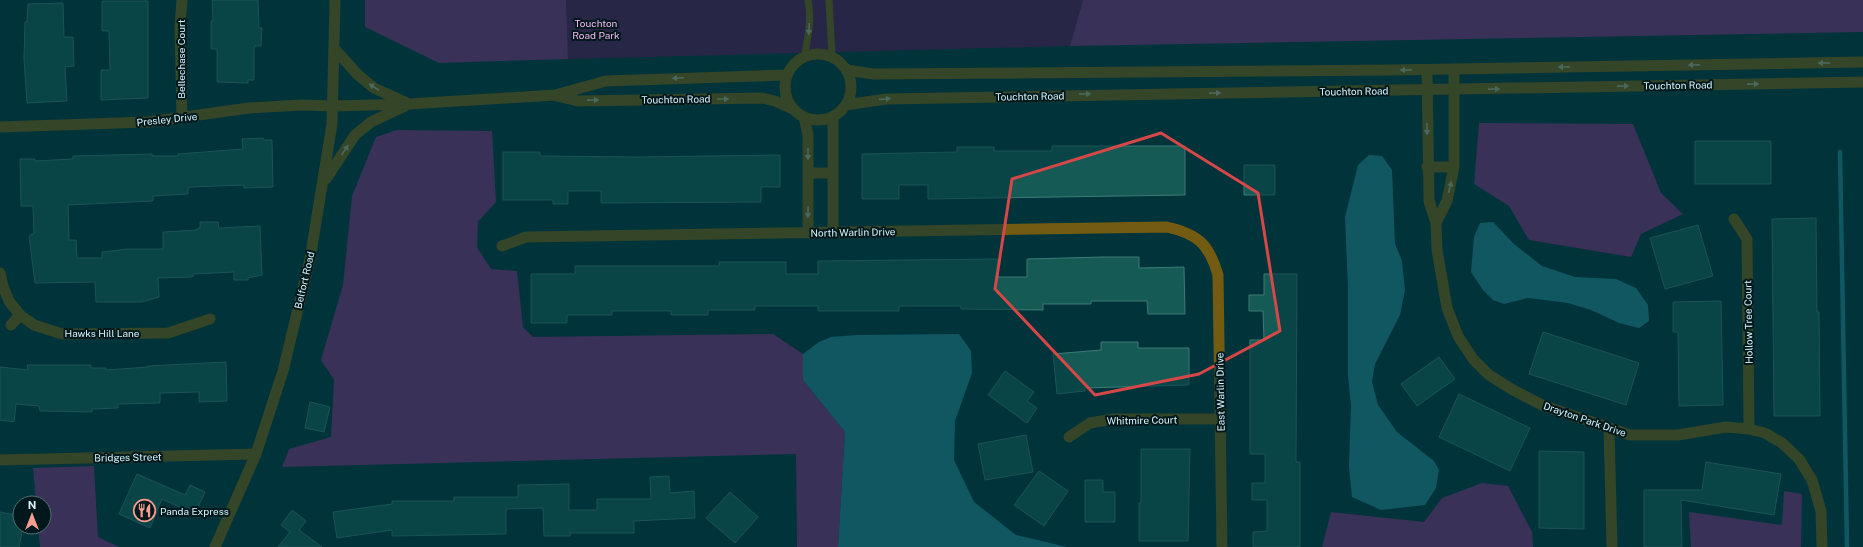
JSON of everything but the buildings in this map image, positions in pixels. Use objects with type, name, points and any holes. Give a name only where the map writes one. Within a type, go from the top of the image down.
[{"type":"street","name":"Bellechase Court","points":[[182,0],[180,26],[182,118]]},
{"type":"street","name":"Belfort Road","points":[[216,547],[256,454],[283,371],[310,258],[323,182],[333,106],[335,0]]},
{"type":"street","points":[[334,48],[357,74],[374,88],[409,104]]},
{"type":"street","points":[[808,233],[808,135],[799,113],[789,103],[785,84],[787,75],[794,64],[804,57],[815,54],[832,57],[839,60],[847,70],[851,81],[851,94],[846,105],[833,116],[833,232]]},
{"type":"street","name":"Touchton Road","points":[[847,70],[873,74],[1427,70],[1863,62]]},
{"type":"street","points":[[1436,223],[1447,201],[1454,167],[1454,69]]},
{"type":"street","points":[[1427,70],[1427,168],[1429,201],[1436,223]]},
{"type":"street","name":"Touchton Road","points":[[333,106],[409,104],[555,95],[606,81],[787,75]]},
{"type":"street","name":"Touchton Road","points":[[846,105],[886,99],[1863,82]]},
{"type":"street","name":"Touchton Road","points":[[555,95],[578,101],[762,98],[775,101],[799,113],[819,120],[833,116]]},
{"type":"street","points":[[323,182],[355,135],[370,122],[409,104]]},
{"type":"street","name":"Presley Drive","points":[[0,127],[148,122],[249,108],[302,105],[333,106]]},
{"type":"street","points":[[1427,168],[1454,167]]},
{"type":"street","points":[[808,174],[833,173]]},
{"type":"street","name":"Hollow Tree Court","points":[[1734,219],[1747,239],[1749,429]]},
{"type":"street","name":"Drayton Park Drive","points":[[1436,223],[1437,250],[1447,308],[1458,336],[1473,359],[1489,375],[1512,390],[1542,405],[1630,435],[1678,435],[1726,427],[1749,429],[1764,433],[1782,443],[1799,459],[1812,480],[1822,511],[1822,547]]},
{"type":"street","name":"North Warlin Drive","points":[[502,246],[526,237],[1167,227],[1184,231],[1201,242]]},
{"type":"street","name":"East Warlin Drive","points":[[1201,242],[1212,256],[1218,275],[1222,547]]},
{"type":"street","name":"Hawks Hill Lane","points":[[0,273],[9,301],[20,315],[34,325],[62,334],[168,333],[210,319]]},
{"type":"street","points":[[11,325],[20,315]]},
{"type":"street","name":"Whitmire Court","points":[[1069,437],[1090,423],[1113,419],[1220,419]]},
{"type":"street","points":[[1609,428],[1612,547]]},
{"type":"street","name":"Bridges Street","points":[[0,460],[256,454]]},
{"type":"lane","points":[[804,57],[809,33],[810,10],[808,0]]},
{"type":"lane","points":[[829,0],[832,57]]},
{"type":"highlighted area","points":[[1161,133],[1258,193],[1280,331],[1199,374],[1095,395],[995,289],[1012,179]]},
{"type":"green space","name":"Touchton Road Park","points":[[566,0],[1083,0],[1070,46],[568,59]]},
{"type":"shaded area","points":[[365,0],[566,0],[568,59],[439,63],[365,27]]},
{"type":"shaded area","points":[[1083,0],[1863,0],[1863,32],[1070,46]]},
{"type":"shaded area","points":[[1479,123],[1633,124],[1661,193],[1683,214],[1641,234],[1631,257],[1529,240],[1509,206],[1474,184]]},
{"type":"shaded area","points":[[397,130],[492,131],[496,202],[478,222],[477,247],[491,269],[517,271],[523,327],[533,337],[773,334],[803,354],[803,380],[845,432],[838,547],[797,547],[796,454],[282,467],[289,449],[331,437],[334,380],[321,360],[343,285],[352,196],[376,137]]},
{"type":"shaded area","points":[[94,466],[98,537],[119,547],[40,547],[39,535],[52,535],[52,495],[35,495],[33,468]]},
{"type":"shaded area","points":[[1482,483],[1508,486],[1532,532],[1533,547],[1322,547],[1331,512],[1424,522],[1442,498]]},
{"type":"shaded area","points":[[1784,491],[1802,494],[1801,547],[1691,547],[1689,512],[1782,525]]},
{"type":"water","points":[[1369,155],[1382,156],[1392,170],[1395,244],[1402,261],[1405,290],[1400,315],[1375,364],[1372,382],[1378,405],[1397,432],[1434,461],[1439,470],[1436,488],[1425,505],[1381,510],[1352,497],[1349,467],[1351,405],[1348,376],[1348,288],[1345,217],[1358,165]]},
{"type":"water","points":[[1493,222],[1514,244],[1542,266],[1575,277],[1616,279],[1636,288],[1648,305],[1649,321],[1639,328],[1619,323],[1591,310],[1568,303],[1528,298],[1504,304],[1493,300],[1483,290],[1471,272],[1474,237],[1480,223]]},
{"type":"water","points":[[959,334],[971,351],[972,373],[955,421],[954,460],[974,502],[1016,535],[1067,547],[838,547],[845,432],[803,380],[803,354],[819,342],[831,337],[857,335]]},
{"type":"waterway","points":[[1840,152],[1847,547]]},
{"type":"place","name":"Panda Express","points":[[145,511]]}]
